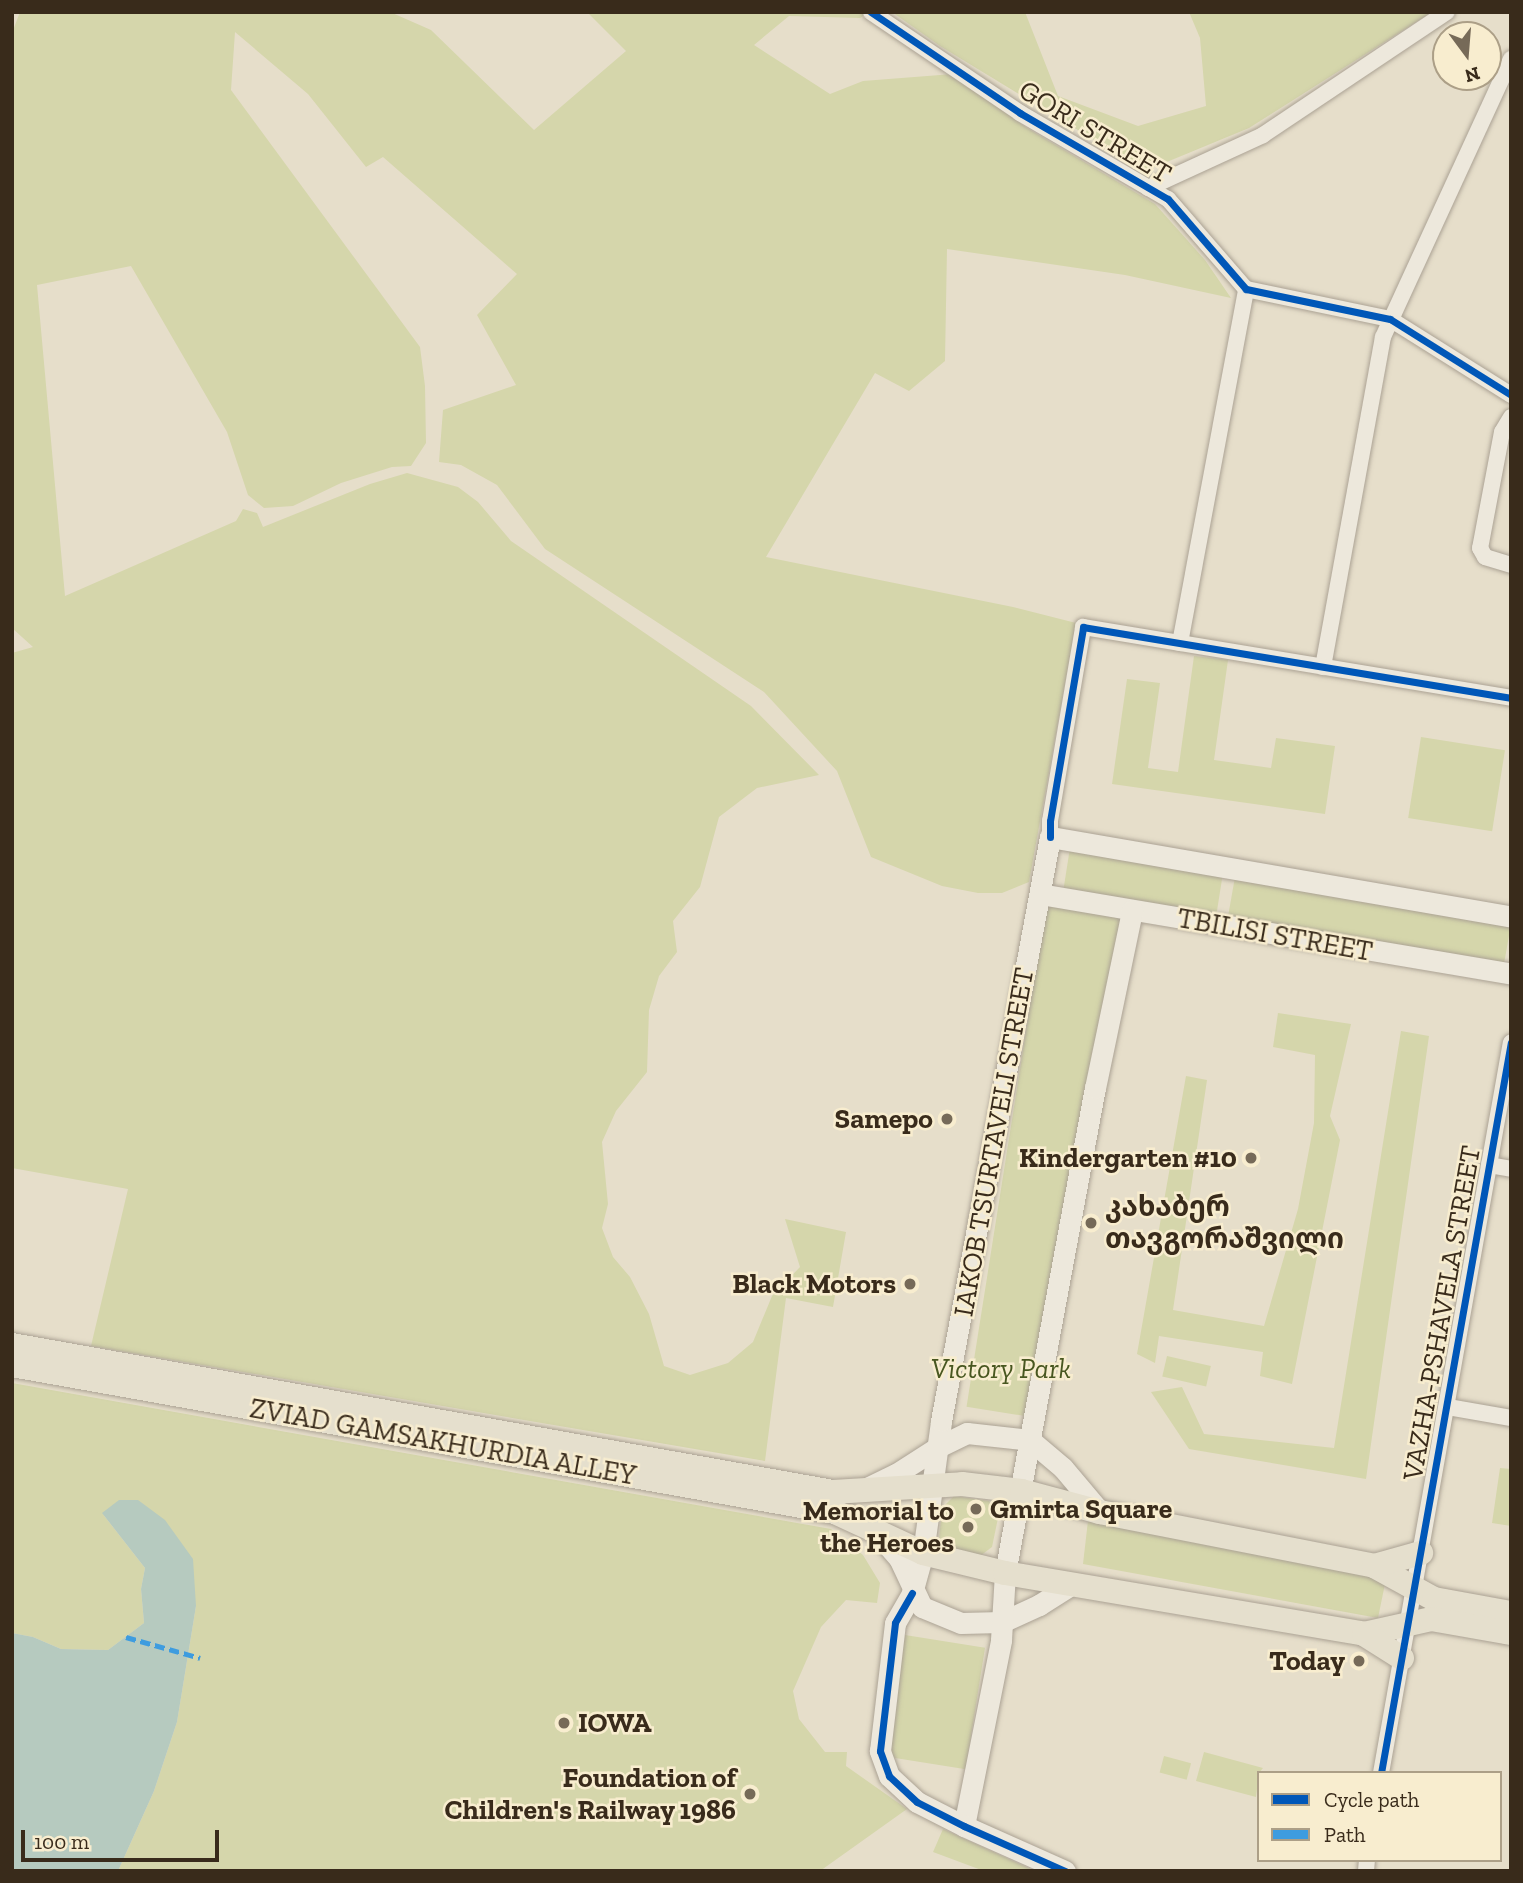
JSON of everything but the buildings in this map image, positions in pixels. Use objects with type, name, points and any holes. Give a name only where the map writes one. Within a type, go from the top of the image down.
[{"type":"main road","name":"IAKOB TSURTAVELI STREET","points":[[938,1447],[1050,837]]},
{"type":"main road","name":"TBILISI STREET","points":[[1050,837],[1511,917]]},
{"type":"main road","name":"TBILISI STREET","points":[[1040,894],[1511,974]]},
{"type":"main road","points":[[964,1826],[1002,1622],[1005,1573],[1095,1088],[1132,911]]},
{"type":"main road","name":"ZVIAD GAMSAKHURDIA ALLEY","points":[[12,1345],[204,1390]]},
{"type":"main road","name":"ZVIAD GAMSAKHURDIA ALLEY","points":[[12,1365],[204,1390],[832,1492],[856,1492]]},
{"type":"main road","name":"ZVIAD GAMSAKHURDIA ALLEY","points":[[268,1401],[835,1512],[872,1527]]},
{"type":"main road","points":[[856,1492],[896,1474],[938,1447],[967,1433],[1030,1440],[1062,1468],[1100,1512]]},
{"type":"main road","points":[[938,1447],[923,1553],[912,1593],[895,1623],[880,1751],[882,1763],[889,1776],[917,1802],[1065,1871]]},
{"type":"main road","points":[[856,1492],[989,1485],[1022,1491],[1100,1512],[1374,1566],[1434,1600],[1511,1614]]},
{"type":"main road","points":[[872,1527],[923,1553],[1005,1573],[1364,1634],[1402,1658]]},
{"type":"main road","points":[[872,1527],[899,1558],[912,1593],[922,1608],[961,1623],[1002,1622],[1039,1605],[1074,1583]]},
{"type":"main road","points":[[1374,1566],[1421,1553]]},
{"type":"main road","points":[[1364,1634],[1431,1619],[1511,1633]]},
{"type":"street","name":"GORI STREET","points":[[871,12],[1020,113],[1168,199],[1246,289]]},
{"type":"street","points":[[1148,188],[1264,135],[1447,12]]},
{"type":"street","points":[[1323,667],[1380,351],[1390,319],[1510,62]]},
{"type":"street","points":[[1180,643],[1246,289],[1390,319],[1511,395]]},
{"type":"street","points":[[1511,417],[1502,432],[1480,548],[1485,557],[1511,565]]},
{"type":"street","points":[[1050,837],[1050,821],[1083,627],[1511,698]]},
{"type":"street","name":"VAZHA-PSHAVELA STREET","points":[[1381,1771],[1511,1042]]},
{"type":"street","points":[[1489,1165],[1511,1169]]},
{"type":"street","points":[[1448,1407],[1511,1418]]},
{"type":"green space","points":[[20,12],[390,12],[431,30],[534,130],[626,51],[587,12],[870,12],[860,18],[789,16],[754,45],[830,94],[863,81],[953,74],[1027,128],[1155,204],[1205,260],[1231,298],[1125,275],[947,249],[945,361],[909,391],[875,373],[766,557],[1013,607],[1076,623],[1029,882],[1002,893],[978,893],[942,886],[871,857],[837,771],[764,692],[545,549],[497,485],[461,465],[439,462],[443,410],[516,385],[477,315],[517,274],[383,157],[366,167],[308,94],[235,32],[231,90],[420,347],[425,386],[426,443],[411,466],[392,467],[341,483],[293,506],[264,508],[248,495],[227,432],[131,266],[37,285],[65,596],[236,521],[243,509],[257,513],[263,527],[370,484],[407,473],[458,487],[478,502],[511,541],[751,706],[819,775],[757,788],[719,817],[700,887],[673,921],[677,952],[659,976],[649,1010],[647,1072],[616,1111],[602,1142],[608,1204],[602,1228],[613,1257],[630,1277],[649,1314],[664,1366],[690,1375],[728,1363],[753,1342],[772,1296],[800,1267],[785,1219],[846,1232],[833,1307],[786,1298],[765,1461],[91,1346],[128,1189],[12,1168],[12,653],[33,647],[12,628],[12,33]]},
{"type":"green space","points":[[892,12],[1025,12],[1058,96],[1138,126],[1206,106],[1200,38],[1189,12],[1432,12],[1249,128],[1145,171],[940,46]]},
{"type":"green space","points":[[1194,656],[1228,660],[1214,760],[1271,768],[1276,738],[1335,746],[1325,814],[1112,784],[1127,679],[1160,683],[1148,768],[1178,772]]},
{"type":"green space","points":[[1421,737],[1505,750],[1492,831],[1408,818]]},
{"type":"green space","points":[[1070,848],[1223,872],[1216,918],[1063,893]]},
{"type":"green space","points":[[1235,877],[1511,926],[1503,968],[1228,919]]},
{"type":"green space","name":"Victory Park","points":[[1046,905],[1121,917],[1042,1419],[967,1407]]},
{"type":"green space","points":[[1278,1013],[1351,1024],[1330,1116],[1340,1140],[1292,1384],[1260,1376],[1263,1352],[1159,1336],[1155,1363],[1137,1354],[1186,1076],[1207,1080],[1173,1310],[1264,1326],[1298,1209],[1314,1123],[1315,1055],[1273,1047]]},
{"type":"green space","points":[[1401,1031],[1429,1036],[1366,1479],[1189,1449],[1151,1392],[1182,1387],[1204,1434],[1334,1448]]},
{"type":"green space","points":[[1167,1356],[1211,1366],[1206,1387],[1162,1376]]},
{"type":"green space","points":[[12,1383],[831,1529],[863,1555],[880,1583],[877,1603],[846,1600],[821,1627],[793,1691],[799,1719],[825,1752],[847,1752],[846,1766],[907,1809],[820,1871],[118,1871],[154,1791],[177,1722],[196,1606],[102,1513],[145,1568],[141,1589],[144,1623],[108,1650],[61,1649],[33,1637],[12,1633]]},
{"type":"green space","points":[[1500,1468],[1511,1469],[1511,1526],[1492,1523]]},
{"type":"green space","points":[[954,1496],[989,1501],[998,1518],[992,1547],[980,1556],[946,1551],[939,1539],[942,1508]]},
{"type":"green space","points":[[1089,1512],[1387,1574],[1378,1618],[1083,1564]]},
{"type":"green space","points":[[905,1635],[985,1648],[966,1769],[886,1756]]},
{"type":"green space","points":[[1204,1752],[1263,1768],[1257,1771],[1256,1797],[1196,1781]]},
{"type":"green space","points":[[1164,1756],[1191,1763],[1187,1780],[1160,1772]]},
{"type":"green space","points":[[943,1829],[1035,1871],[984,1871],[933,1852]]},
{"type":"shaded area","points":[[119,1500],[138,1500],[165,1520],[193,1559],[196,1606],[177,1722],[154,1791],[118,1871],[12,1871],[12,1633],[33,1637],[61,1649],[108,1650],[144,1623],[141,1589],[145,1568],[102,1513]]},
{"type":"marked path","points":[[126,1637],[200,1658]]},
{"type":"cycle path","points":[[871,12],[1020,113],[1168,199],[1246,289],[1390,319],[1511,395]]},
{"type":"cycle path","points":[[1050,837],[1050,821],[1083,627],[1511,698]]},
{"type":"cycle path","points":[[1381,1771],[1511,1042]]},
{"type":"cycle path","points":[[912,1593],[895,1623],[880,1751],[889,1776],[917,1802],[1065,1871]]},
{"type":"place","name":"Samepo","points":[[947,1119]]},
{"type":"place","name":"Kindergarten #10","points":[[1251,1158]]},
{"type":"place","name":"კახაბერ თავგორაშვილი","points":[[1091,1223]]},
{"type":"place","name":"Black Motors","points":[[910,1284]]},
{"type":"place","name":"Gmirta Square","points":[[976,1509]]},
{"type":"place","name":"Memorial to the Heroes","points":[[968,1527]]},
{"type":"place","name":"Today","points":[[1359,1661]]},
{"type":"place","name":"IOWA","points":[[564,1723]]},
{"type":"place","name":"Foundation of Children's Railway 1986","points":[[750,1794]]}]
